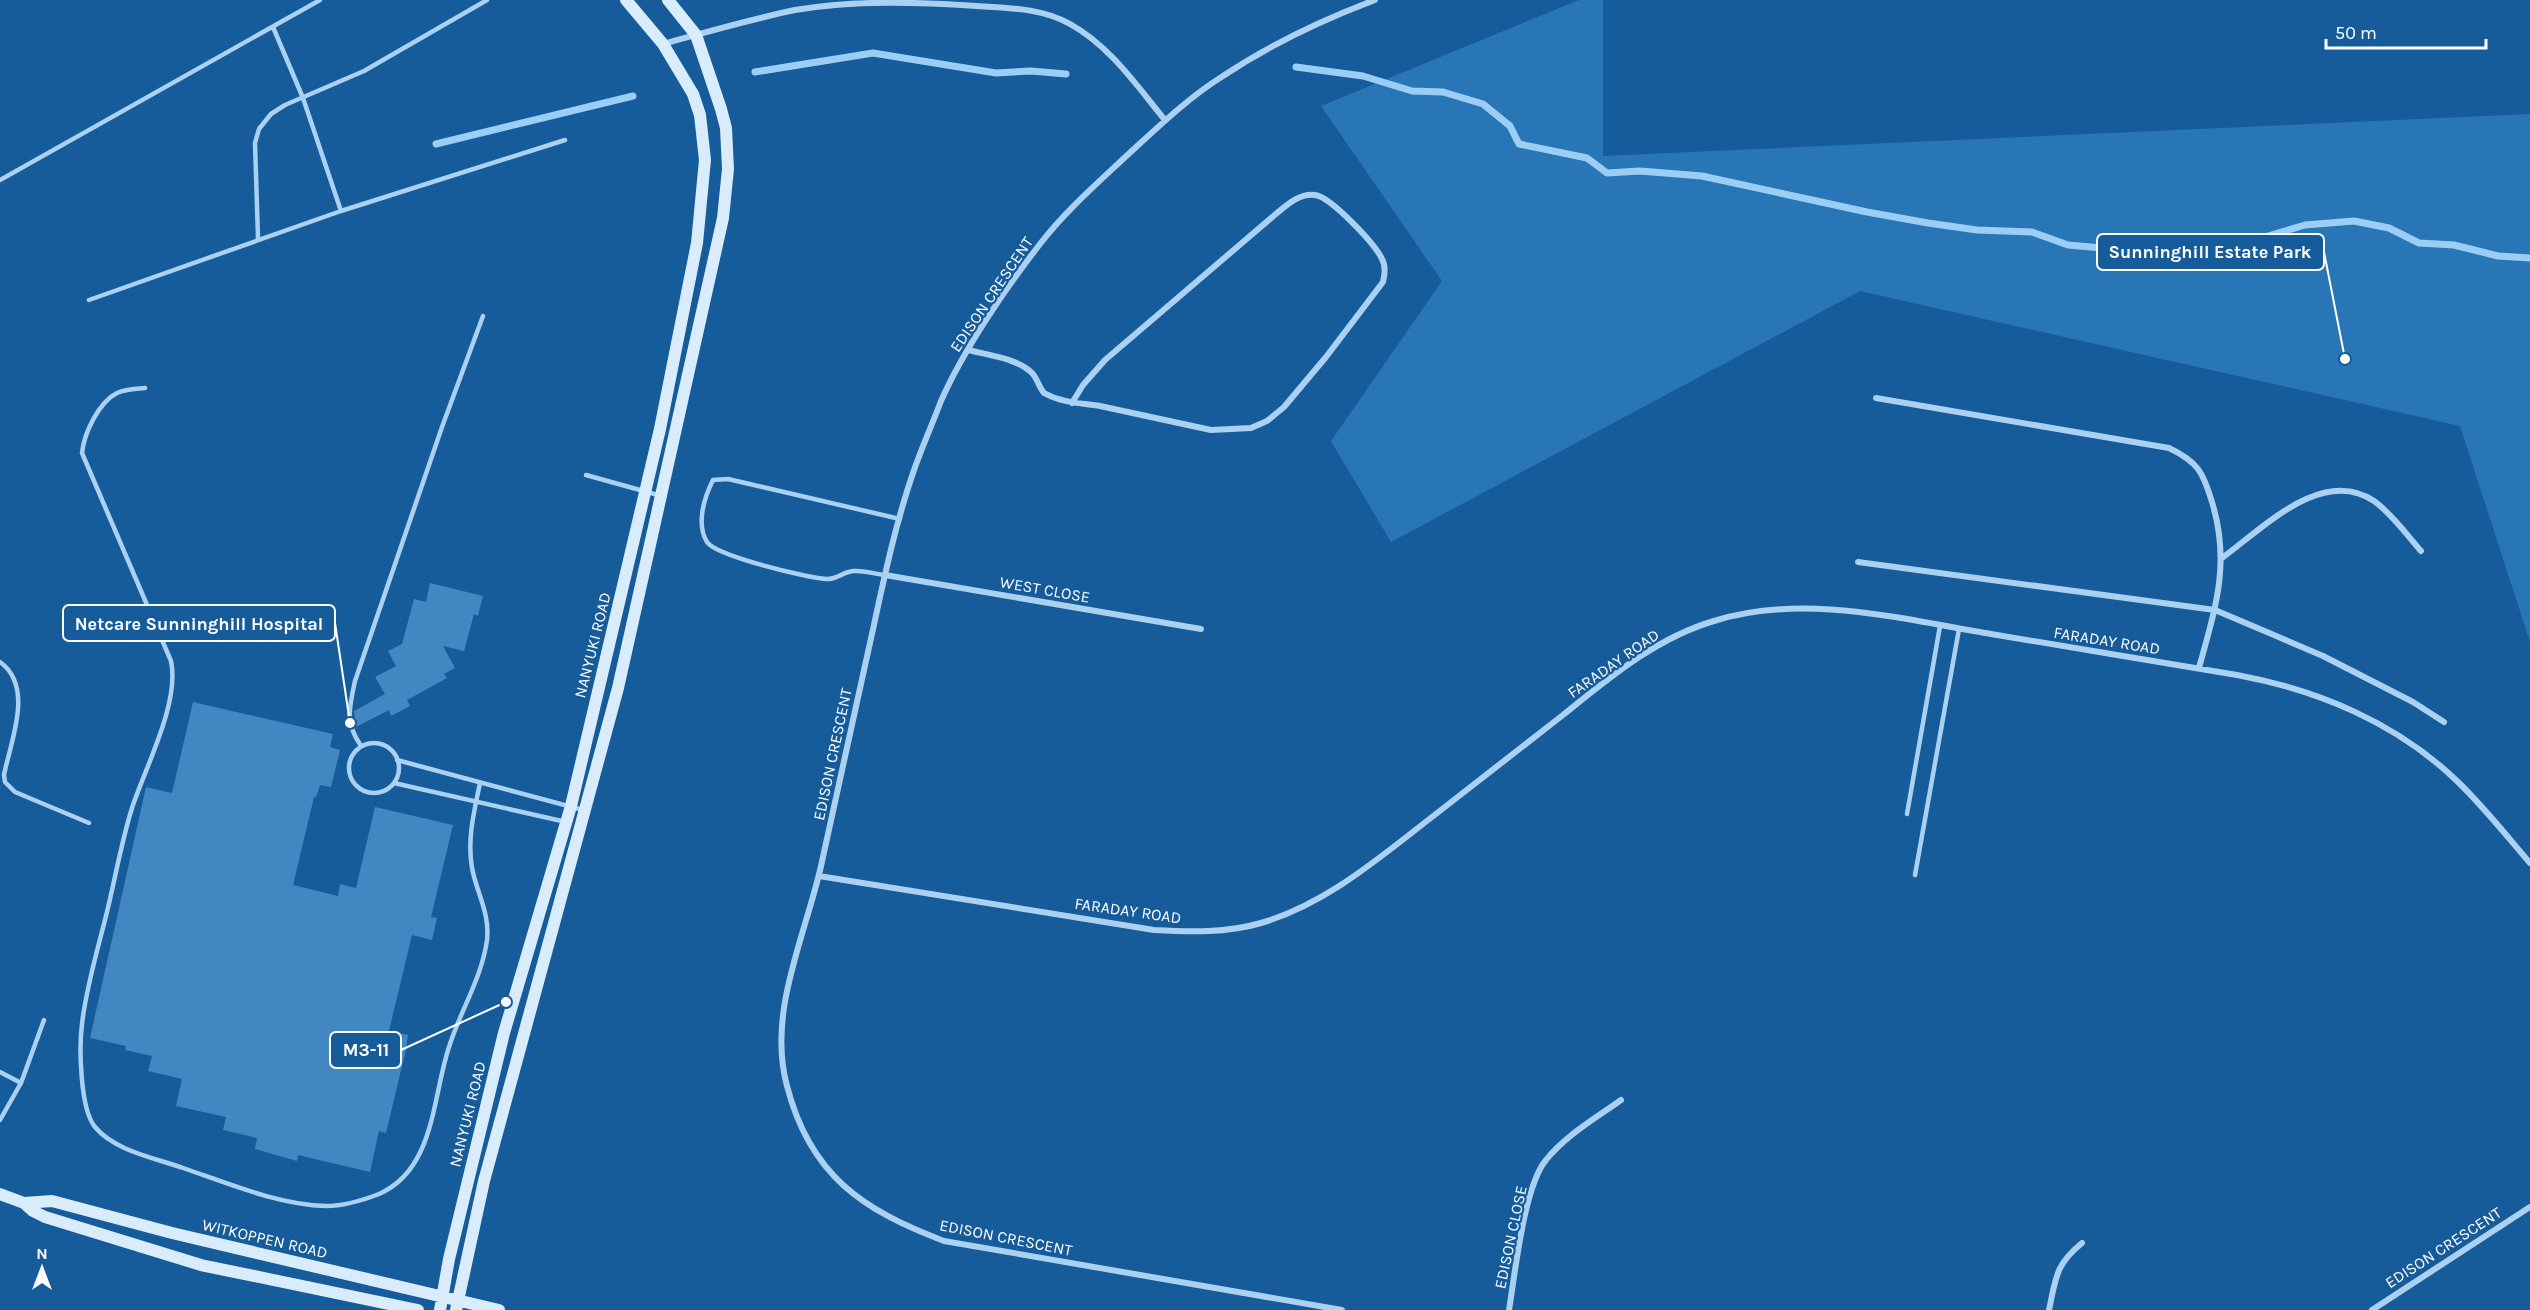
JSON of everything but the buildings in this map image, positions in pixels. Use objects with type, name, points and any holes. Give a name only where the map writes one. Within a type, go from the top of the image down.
[{"type":"main road","name":"NANYUKI ROAD","points":[[441,1304],[457,1227],[504,1034],[571,806],[660,429],[688,294],[703,193],[705,160],[699,115],[693,94],[663,44],[626,0]]},
{"type":"main road","name":"NANYUKI ROAD","points":[[457,1305],[484,1181],[618,688],[727,194],[726,128],[696,35],[668,0]]},
{"type":"main road","name":"WITKOPPEN ROAD","points":[[0,1194],[24,1203],[45,1217],[201,1265],[418,1310]]},
{"type":"main road","name":"WITKOPPEN ROAD","points":[[24,1203],[52,1201],[441,1304],[499,1310]]},
{"type":"street","points":[[1021,0],[1021,9]]},
{"type":"street","name":"EDISON CRESCENT","points":[[1342,1310],[944,1241],[912,1229],[856,1198],[812,1150],[796,1115],[786,1083],[782,1057],[782,1021],[794,963],[819,876],[885,575],[913,472],[944,396],[968,350],[1041,243],[1083,196],[1166,120],[1220,77],[1255,56],[1289,37],[1375,0]]},
{"type":"street","points":[[663,44],[796,9],[842,4],[885,2],[1021,9],[1067,22],[1086,33],[1109,54],[1166,120]]},
{"type":"street","points":[[968,350],[1020,365],[1034,375],[1044,393],[1072,403],[1100,406],[1211,430],[1251,428],[1267,421],[1284,407],[1326,357],[1383,282],[1385,275],[1383,260],[1370,242],[1333,204],[1315,195],[1304,196],[1277,213],[1105,360],[1083,385],[1072,403]]},
{"type":"street","points":[[1876,398],[2169,448],[2188,457],[2198,467],[2206,484],[2216,517],[2223,558],[2215,610],[2199,668]]},
{"type":"street","points":[[2223,558],[2298,502],[2332,491],[2351,491],[2376,502],[2421,551]]},
{"type":"street","points":[[1858,562],[2215,610],[2324,656],[2413,702],[2444,722]]},
{"type":"street","name":"WEST CLOSE","points":[[885,575],[1201,629]]},
{"type":"street","name":"FARADAY ROAD","points":[[819,876],[1154,930],[1189,932],[1259,923],[1298,910],[1334,890],[1376,861],[1602,683],[1666,641],[1716,620],[1749,613],[1818,609],[1849,611],[2199,668],[2270,681],[2329,699],[2397,734],[2456,780],[2530,863]]},
{"type":"street","name":"EDISON CLOSE","points":[[1509,1310],[1521,1234],[1534,1185],[1545,1161],[1560,1145],[1621,1100]]},
{"type":"street","name":"EDISON CRESCENT","points":[[2372,1310],[2530,1207]]},
{"type":"street","points":[[2049,1310],[2058,1271],[2065,1257],[2082,1243]]},
{"type":"lane","points":[[0,180],[320,0]]},
{"type":"lane","points":[[258,238],[255,143],[259,129],[271,114],[364,71],[487,0]]},
{"type":"lane","points":[[273,27],[303,98],[341,211]]},
{"type":"lane","points":[[89,300],[258,238],[565,140]]},
{"type":"lane","points":[[361,746],[350,724],[350,701],[355,681],[442,427],[483,316]]},
{"type":"lane","points":[[146,388],[122,391],[106,402],[90,426],[82,453],[171,661],[173,679],[159,737],[132,810],[85,1004],[81,1048],[87,1108],[92,1124],[117,1144],[225,1182],[293,1202],[342,1206],[364,1200],[400,1182],[410,1171],[426,1141],[442,1069],[482,961],[487,940],[486,910],[473,872],[470,851],[470,830],[480,783]]},
{"type":"lane","points":[[586,475],[659,496]]},
{"type":"lane","points":[[885,575],[852,571],[827,579],[761,565],[725,553],[709,545],[704,535],[703,508],[713,480],[728,479],[900,519]]},
{"type":"lane","points":[[1907,814],[1940,626]]},
{"type":"lane","points":[[1915,875],[1959,629]]},
{"type":"lane","points":[[0,662],[12,677],[18,705],[17,723],[3,775],[5,782],[15,792],[89,823]]},
{"type":"lane","points":[[371,743],[382,744],[391,750],[398,760],[394,783],[384,791],[372,793],[355,784],[349,773],[349,761],[361,746],[371,743]]},
{"type":"lane","points":[[398,760],[586,811]]},
{"type":"lane","points":[[394,783],[582,827]]},
{"type":"lane","points":[[0,1120],[21,1083],[44,1020]]},
{"type":"lane","points":[[0,1072],[21,1083]]},
{"type":"shaded area","points":[[1579,0],[1603,0],[1603,156],[2530,114],[2530,642],[2460,426],[1860,291],[1391,542],[1331,441],[1442,281],[1321,106]]},
{"type":"waterway","points":[[755,72],[873,53],[996,73],[1031,71],[1066,74]]},
{"type":"waterway","points":[[1296,67],[1363,76],[1412,91],[1443,92],[1483,104],[1510,126],[1519,144],[1587,158],[1607,173],[1640,171],[1702,176],[1928,223],[1977,230],[2032,232],[2068,245],[2181,257],[2221,250],[2305,225],[2354,221],[2389,228],[2419,243],[2454,245],[2498,256],[2530,258]]},
{"type":"waterway","points":[[436,144],[633,96]]},
{"type":"place","name":"Sunninghill Estate Park","points":[[2345,359]]},
{"type":"place","name":"Netcare Sunninghill Hospital","points":[[350,723]]},
{"type":"place","name":"M3-11","points":[[506,1002]]}]
